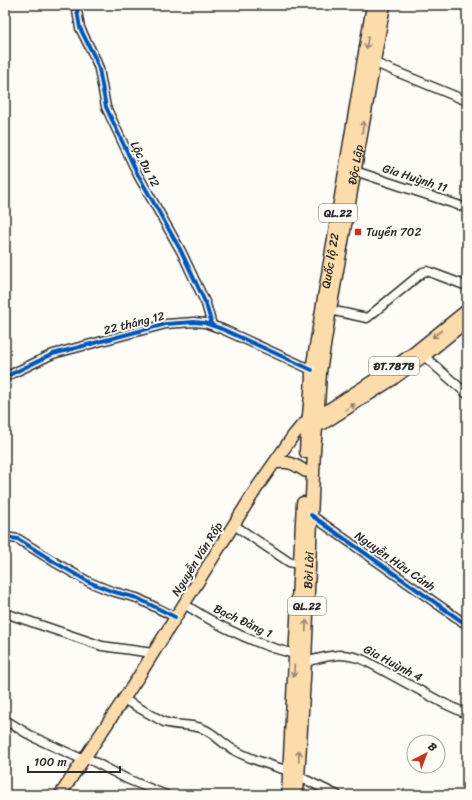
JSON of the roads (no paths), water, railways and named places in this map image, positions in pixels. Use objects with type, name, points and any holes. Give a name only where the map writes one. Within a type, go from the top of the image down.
[{"type":"highway","name":"Quốc lộ 22","points":[[314,422],[311,398],[373,5]]},
{"type":"highway","name":"Độc Lập","points":[[316,371],[330,310],[375,63],[384,5]]},
{"type":"highway","name":"Bời Lời","points":[[297,795],[294,774],[295,654],[305,471],[314,422]]},
{"type":"highway","name":"Bời Lời","points":[[288,795],[294,774],[305,662],[314,422]]},
{"type":"main road","name":"ĐT.787B","points":[[314,422],[415,352],[467,310]]},
{"type":"main road","name":"ĐT.787B","points":[[314,422],[324,423],[374,391],[424,356],[467,321]]},
{"type":"main road","name":"Nguyễn Văn Rốp","points":[[60,795],[153,653],[274,463],[302,425],[314,422]]},
{"type":"main road","points":[[274,463],[284,462],[294,464],[305,471]]},
{"type":"street","name":"Lộc Du 12","points":[[76,5],[80,28],[99,68],[106,107],[138,175],[181,251],[206,304],[212,325]]},
{"type":"street","points":[[375,63],[467,101]]},
{"type":"street","name":"Gia Huỳnh 11","points":[[355,171],[467,208]]},
{"type":"street","points":[[330,310],[367,318],[427,270],[467,286]]},
{"type":"street","name":"22 tháng 12","points":[[5,377],[53,354],[166,324],[194,322],[212,325],[222,329],[316,371]]},
{"type":"street","points":[[424,356],[467,394]]},
{"type":"street","name":"Nguyễn Hữu Cảnh","points":[[311,514],[467,625]]},
{"type":"street","points":[[234,525],[289,562],[300,565]]},
{"type":"street","points":[[5,537],[18,539],[89,582],[111,591],[137,598],[176,617]]},
{"type":"street","name":"Bạch Đằng 1","points":[[184,604],[209,619],[242,635],[273,648],[295,654]]},
{"type":"street","points":[[5,614],[102,646],[153,653]]},
{"type":"street","name":"Gia Huỳnh 4","points":[[305,662],[340,654],[350,655],[364,660],[443,703],[467,714]]},
{"type":"street","points":[[123,699],[171,725],[202,728],[239,753],[294,774],[337,795]]},
{"type":"street","points":[[5,720],[33,737],[84,759],[127,780],[166,795]]},
{"type":"place","name":"Tuyến 702","points":[[358,232]]}]
